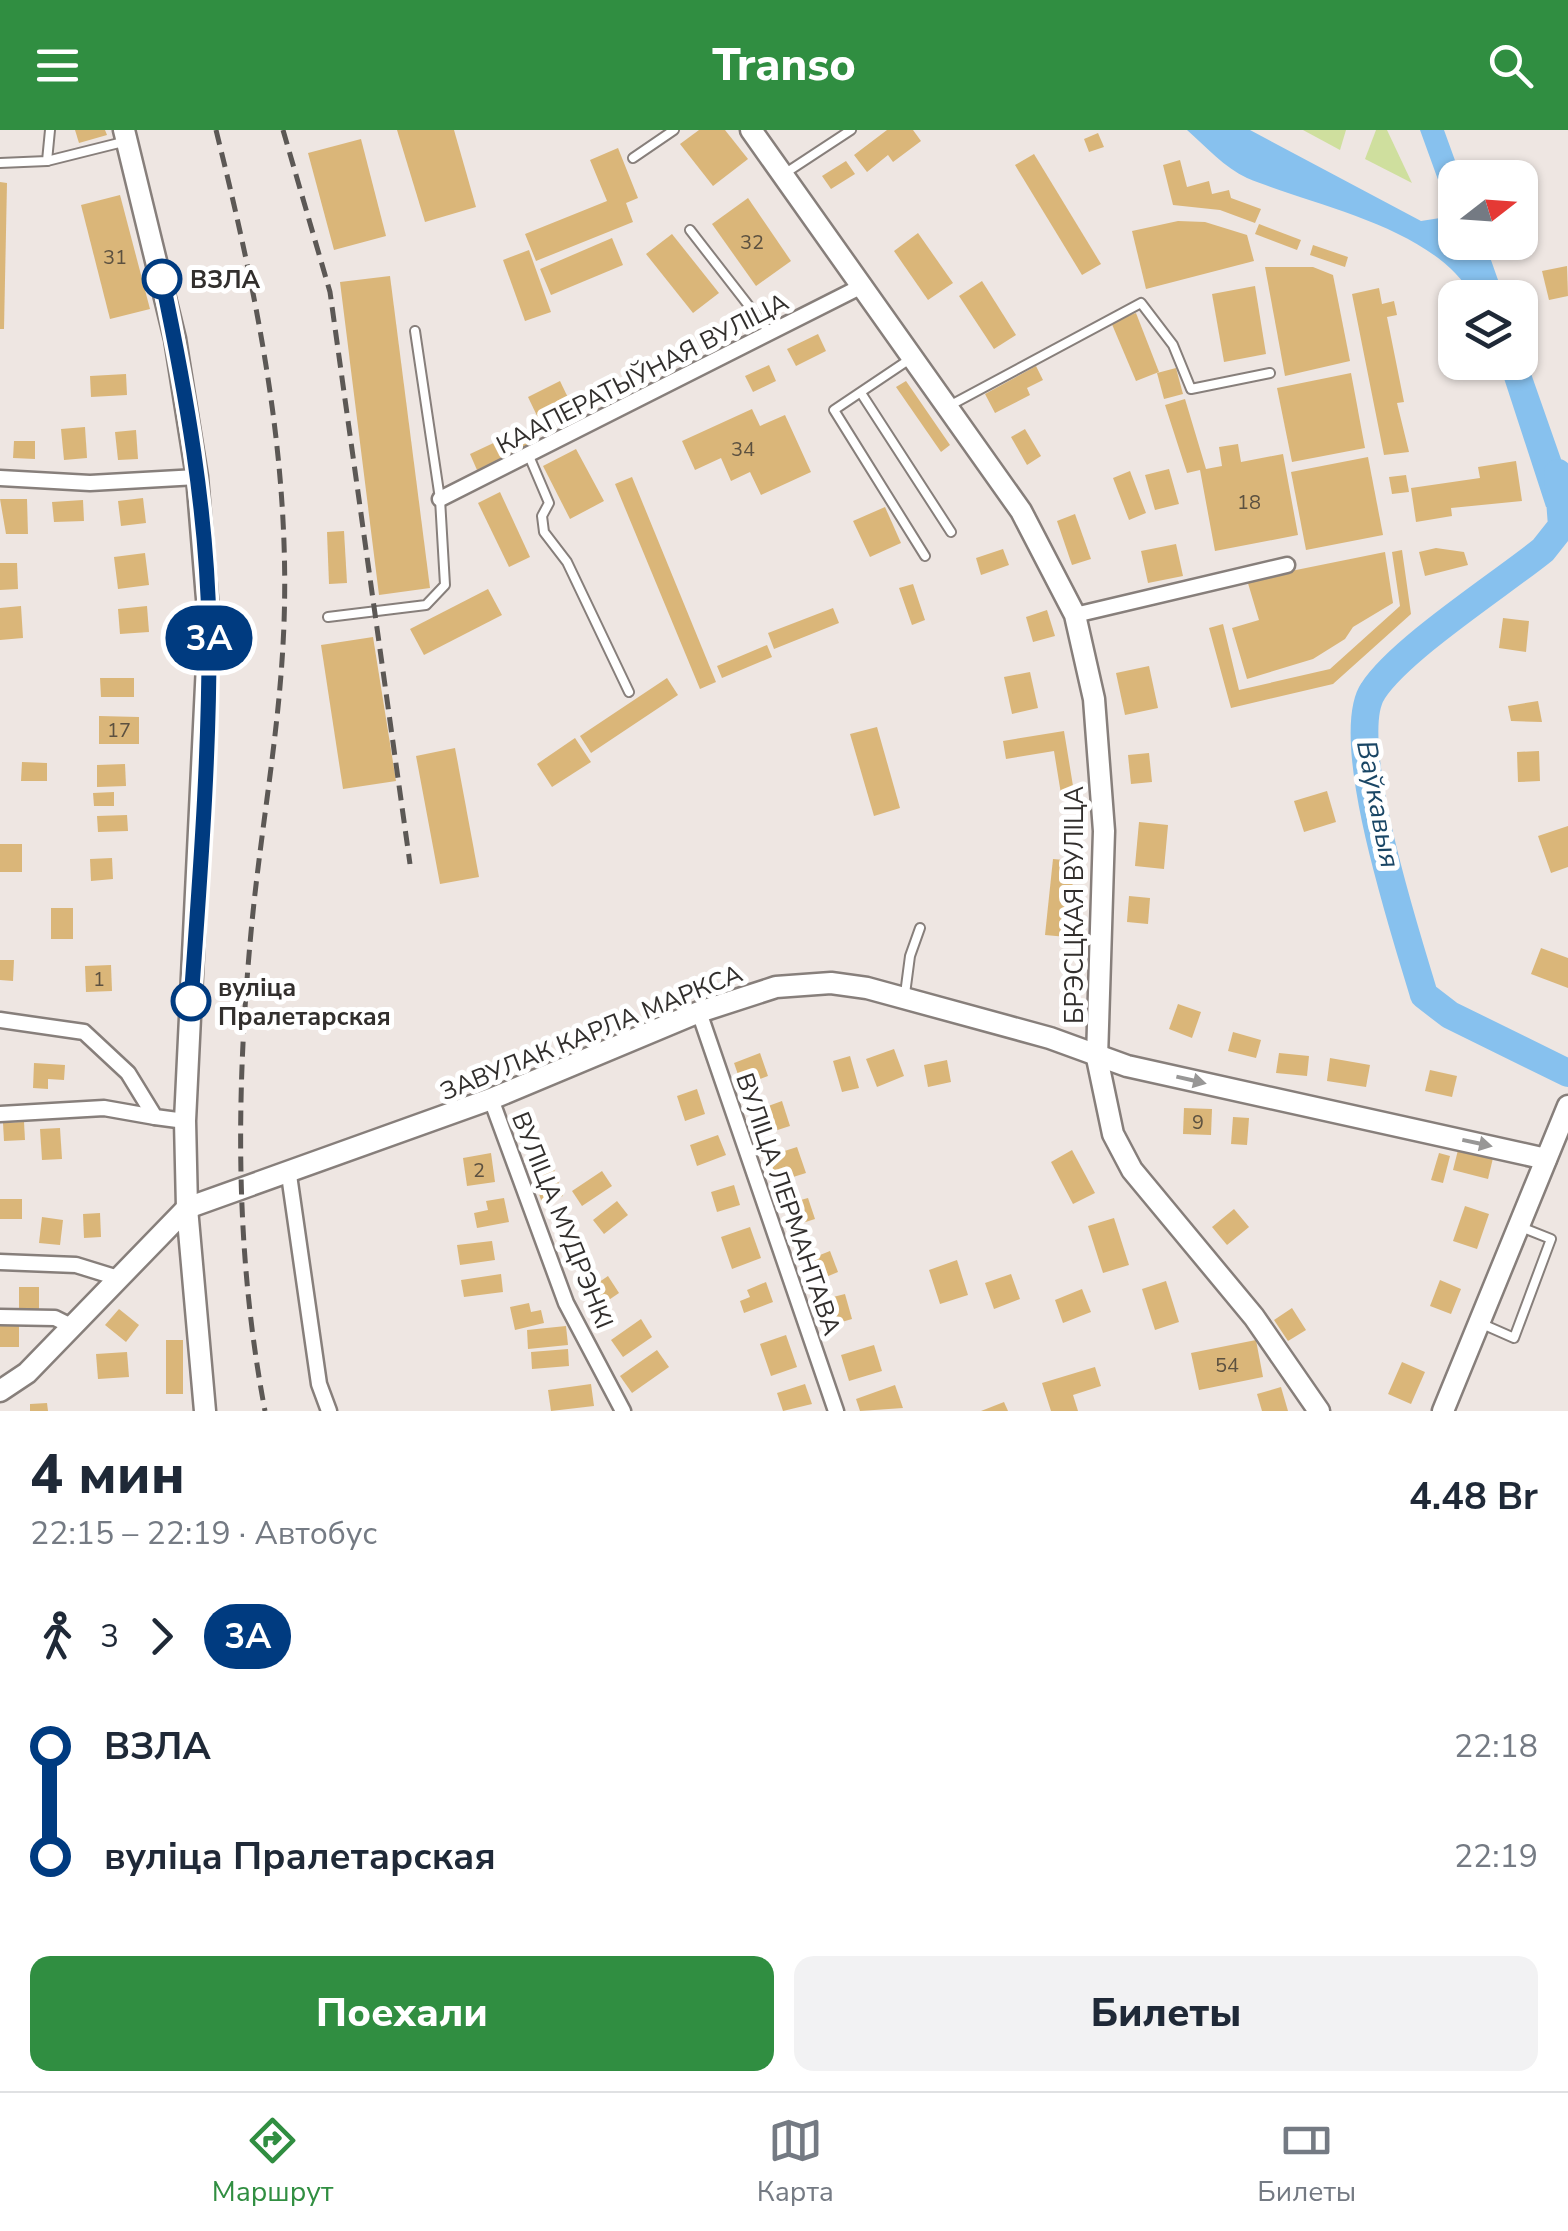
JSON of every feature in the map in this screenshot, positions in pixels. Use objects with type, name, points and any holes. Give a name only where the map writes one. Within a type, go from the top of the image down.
[{"type":"street","name":"БРЭСЦКАЯ ВУЛІЦА","points":[[751,130],[1021,512],[1075,615],[1094,698],[1104,831],[1096,1058],[1113,1134],[1132,1170],[1254,1317],[1319,1411]]},
{"type":"street","points":[[126,135],[175,340],[197,477],[209,623],[185,1121],[187,1208],[205,1411]]},
{"type":"street","name":"КААПЕРАТЫЎНАЯ ВУЛІЦА","points":[[440,499],[864,285]]},
{"type":"street","points":[[0,478],[90,482],[197,477]]},
{"type":"street","points":[[1075,615],[1287,565]]},
{"type":"street","name":"ЗАВУЛАК КАРЛА МАРКСА","points":[[187,1208],[289,1175],[491,1099],[699,1012],[776,986],[812,984],[867,988],[1050,1038],[1096,1058],[1546,1160]]},
{"type":"street","name":"ВУЛІЦА ЛЕРМАНТАВА","points":[[699,1012],[836,1411]]},
{"type":"street","points":[[0,1020],[84,1032],[128,1073],[155,1117]]},
{"type":"street","name":"ВУЛІЦА МУДРЭНКІ","points":[[491,1099],[566,1302],[623,1411]]},
{"type":"street","points":[[1443,1411],[1568,1106]]},
{"type":"street","points":[[0,1114],[104,1108],[185,1121]]},
{"type":"street","points":[[289,1175],[319,1384],[328,1411]]},
{"type":"street","points":[[0,1391],[27,1373],[187,1208]]},
{"type":"street","points":[[0,1262],[76,1265],[118,1278]]},
{"type":"street","points":[[0,1317],[55,1318],[73,1327]]},
{"type":"lane","points":[[47,161],[50,130]]},
{"type":"lane","points":[[633,158],[674,130]]},
{"type":"lane","points":[[784,174],[851,130]]},
{"type":"lane","points":[[0,163],[47,161],[126,135]]},
{"type":"lane","points":[[690,230],[770,333]]},
{"type":"lane","points":[[949,406],[1141,303],[1173,344],[1191,389],[1270,374]]},
{"type":"lane","points":[[328,617],[426,605],[445,586],[440,499],[415,331]]},
{"type":"lane","points":[[914,356],[834,410],[925,556]]},
{"type":"lane","points":[[861,393],[951,532]]},
{"type":"lane","points":[[529,456],[549,504],[542,516],[544,532],[567,562],[629,692]]},
{"type":"lane","points":[[904,999],[910,956],[920,928]]},
{"type":"lane","points":[[1480,1324],[1514,1338],[1551,1238],[1519,1226]]},
{"type":"green space","points":[[1303,130],[1346,130],[1340,150]]},
{"type":"green space","points":[[1376,130],[1387,130],[1412,183],[1365,159]]},
{"type":"water","points":[[1187,130],[1250,130],[1421,221],[1438,218],[1438,259],[1372,222],[1247,178]]},
{"type":"water","points":[[1420,130],[1444,130],[1455,160],[1438,160],[1438,180]]},
{"type":"water","points":[[1439,260],[1491,260],[1498,280],[1460,280]]},
{"type":"water","points":[[1505,380],[1533,380],[1568,479],[1568,508],[1546,507]]},
{"type":"building","points":[[75,130],[105,130],[107,135],[79,143]]},
{"type":"building","points":[[397,130],[454,130],[476,207],[425,222]]},
{"type":"building","points":[[699,130],[725,130],[748,159],[713,186],[680,144]]},
{"type":"building","points":[[887,130],[913,130],[921,141],[893,162],[888,155],[867,172],[854,155]]},
{"type":"building","points":[[1098,133],[1104,147],[1089,152],[1084,139]]},
{"type":"building","points":[[361,139],[386,236],[334,250],[308,153]]},
{"type":"building","points":[[618,148],[638,198],[626,203],[633,222],[536,261],[525,234],[607,201],[590,160]]},
{"type":"building","points":[[1034,154],[1101,264],[1082,275],[1015,165]]},
{"type":"building","points":[[1180,160],[1187,187],[1209,181],[1212,194],[1229,190],[1231,198],[1261,209],[1255,223],[1220,210],[1173,205],[1163,165]]},
{"type":"building","points":[[846,161],[855,174],[831,189],[822,176]]},
{"type":"building","points":[[0,182],[7,183],[4,329],[0,329]]},
{"type":"building","points":[[120,195],[150,309],[110,319],[81,205]]},
{"type":"building","points":[[748,198],[791,261],[756,286],[712,224]]},
{"type":"building","points":[[1178,221],[1205,222],[1247,235],[1254,261],[1146,289],[1132,231]]},
{"type":"building","points":[[1259,224],[1301,240],[1297,250],[1255,234]]},
{"type":"building","points":[[918,233],[953,283],[928,300],[894,251]]},
{"type":"building","points":[[672,234],[719,293],[693,313],[646,254]]},
{"type":"building","points":[[612,238],[623,265],[551,295],[540,269]]},
{"type":"building","points":[[1313,245],[1348,257],[1345,267],[1310,255]]},
{"type":"building","points":[[529,250],[551,312],[525,321],[503,260]]},
{"type":"building","points":[[1567,266],[1568,296],[1549,300],[1542,271]]},
{"type":"building","points":[[1265,267],[1313,267],[1333,275],[1350,361],[1285,376]]},
{"type":"building","points":[[390,276],[430,588],[379,595],[340,282]]},
{"type":"building","points":[[982,281],[1016,335],[994,349],[959,296]]},
{"type":"building","points":[[1255,286],[1266,354],[1224,362],[1212,294]]},
{"type":"building","points":[[1379,288],[1382,304],[1394,301],[1397,315],[1387,317],[1404,402],[1397,403],[1409,452],[1384,455],[1352,294]]},
{"type":"building","points":[[1136,313],[1159,372],[1136,381],[1111,322]]},
{"type":"building","points":[[818,334],[826,351],[796,366],[787,349]]},
{"type":"building","points":[[769,365],[776,381],[753,392],[745,376]]},
{"type":"building","points":[[1036,366],[1043,380],[1027,388],[1030,395],[995,413],[985,394]]},
{"type":"building","points":[[1176,368],[1183,394],[1164,399],[1157,373]]},
{"type":"building","points":[[1351,373],[1365,448],[1292,462],[1277,388]]},
{"type":"building","points":[[126,374],[127,395],[91,397],[90,376]]},
{"type":"building","points":[[560,381],[572,406],[540,422],[528,397]]},
{"type":"building","points":[[906,381],[950,445],[941,452],[896,387]]},
{"type":"building","points":[[1185,399],[1206,469],[1222,466],[1219,447],[1238,444],[1241,462],[1283,454],[1298,535],[1215,551],[1200,470],[1187,473],[1165,405]]},
{"type":"building","points":[[752,409],[760,426],[785,415],[811,472],[761,495],[750,472],[731,481],[721,458],[695,470],[682,441]]},
{"type":"building","points":[[85,427],[87,458],[64,460],[61,429]]},
{"type":"building","points":[[1025,429],[1041,456],[1027,465],[1011,437]]},
{"type":"building","points":[[136,430],[138,459],[118,460],[115,432]]},
{"type":"building","points":[[521,430],[529,445],[477,470],[470,454]]},
{"type":"building","points":[[14,441],[35,441],[35,459],[13,458]]},
{"type":"building","points":[[576,449],[604,501],[570,519],[543,466]]},
{"type":"building","points":[[1368,457],[1383,535],[1306,550],[1291,472]]},
{"type":"building","points":[[1516,461],[1522,501],[1451,508],[1452,516],[1416,522],[1411,488],[1480,478],[1478,467]]},
{"type":"building","points":[[1169,469],[1179,504],[1155,510],[1145,475]]},
{"type":"building","points":[[1130,471],[1146,513],[1129,520],[1113,478]]},
{"type":"building","points":[[1406,475],[1409,492],[1392,494],[1389,477]]},
{"type":"building","points":[[632,477],[716,682],[700,689],[615,484]]},
{"type":"building","points":[[500,492],[530,557],[509,567],[478,503]]},
{"type":"building","points":[[143,498],[146,523],[121,526],[118,501]]},
{"type":"building","points":[[0,499],[27,499],[28,534],[6,534]]},
{"type":"building","points":[[83,500],[84,521],[54,522],[52,502]]},
{"type":"building","points":[[885,507],[901,543],[870,557],[853,521]]},
{"type":"building","points":[[1075,514],[1091,559],[1072,565],[1057,521]]},
{"type":"building","points":[[344,531],[347,583],[329,584],[327,532]]},
{"type":"building","points":[[1176,544],[1183,576],[1148,583],[1141,551]]},
{"type":"building","points":[[1436,548],[1464,552],[1468,565],[1425,576],[1419,552]]},
{"type":"building","points":[[1003,549],[1009,565],[981,575],[976,558]]},
{"type":"building","points":[[1402,550],[1411,614],[1333,684],[1231,708],[1209,628],[1223,624],[1239,690],[1330,669],[1400,606],[1392,552]]},
{"type":"building","points":[[1385,552],[1393,603],[1353,627],[1345,639],[1313,659],[1247,679],[1232,628],[1259,620],[1247,580]]},
{"type":"building","points":[[145,553],[149,585],[118,589],[114,557]]},
{"type":"building","points":[[0,563],[17,563],[18,589],[0,590]]},
{"type":"building","points":[[913,584],[925,620],[912,625],[899,588]]},
{"type":"building","points":[[488,589],[502,615],[424,655],[410,629]]},
{"type":"building","points":[[21,606],[23,638],[0,640],[0,608]]},
{"type":"building","points":[[147,606],[149,632],[120,634],[118,609]]},
{"type":"building","points":[[833,608],[839,623],[774,649],[768,633]]},
{"type":"building","points":[[1047,610],[1055,636],[1033,642],[1026,617]]},
{"type":"building","points":[[1503,618],[1529,621],[1526,652],[1499,648]]},
{"type":"building","points":[[373,637],[396,781],[343,789],[321,645]]},
{"type":"building","points":[[767,645],[772,657],[722,678],[717,666]]},
{"type":"building","points":[[1149,666],[1158,708],[1125,715],[1116,673]]},
{"type":"building","points":[[1030,672],[1038,708],[1012,714],[1004,677]]},
{"type":"building","points":[[100,678],[134,678],[134,697],[101,697]]},
{"type":"building","points":[[667,678],[678,695],[591,753],[580,736]]},
{"type":"building","points":[[1538,701],[1542,722],[1511,721],[1508,706]]},
{"type":"building","points":[[99,716],[139,717],[139,744],[99,744]]},
{"type":"building","points":[[877,727],[900,808],[874,816],[850,734]]},
{"type":"building","points":[[1064,731],[1074,792],[1061,794],[1054,751],[1006,759],[1003,741]]},
{"type":"building","points":[[575,738],[591,762],[552,787],[537,764]]},
{"type":"building","points":[[455,748],[479,877],[440,884],[416,756]]},
{"type":"building","points":[[1539,751],[1540,781],[1518,782],[1517,752]]},
{"type":"building","points":[[1149,753],[1152,782],[1131,784],[1128,755]]},
{"type":"building","points":[[22,762],[47,763],[47,781],[21,781]]},
{"type":"building","points":[[125,764],[126,786],[97,787],[97,765]]},
{"type":"building","points":[[1327,791],[1336,822],[1304,832],[1294,801]]},
{"type":"building","points":[[114,792],[114,806],[94,806],[93,793]]},
{"type":"building","points":[[127,815],[128,831],[98,832],[97,816]]},
{"type":"building","points":[[1139,822],[1168,825],[1164,869],[1135,866]]},
{"type":"building","points":[[1568,826],[1568,867],[1551,873],[1538,836]]},
{"type":"building","points":[[0,844],[22,844],[22,872],[0,872]]},
{"type":"building","points":[[112,858],[113,879],[91,881],[90,859]]},
{"type":"building","points":[[1053,859],[1075,861],[1067,937],[1045,935]]},
{"type":"building","points":[[1129,896],[1150,898],[1148,924],[1127,922]]},
{"type":"building","points":[[51,908],[73,908],[73,939],[51,939]]},
{"type":"building","points":[[1541,948],[1568,958],[1568,988],[1531,974]]},
{"type":"building","points":[[0,960],[14,960],[13,981],[0,980]]},
{"type":"building","points":[[111,965],[112,991],[86,992],[85,966]]},
{"type":"building","points":[[1178,1004],[1201,1012],[1192,1038],[1169,1029]]},
{"type":"building","points":[[1233,1032],[1261,1040],[1256,1058],[1228,1051]]},
{"type":"building","points":[[894,1049],[904,1076],[877,1087],[866,1059]]},
{"type":"building","points":[[760,1053],[768,1076],[742,1086],[734,1063]]},
{"type":"building","points":[[1279,1053],[1309,1056],[1307,1076],[1276,1073]]},
{"type":"building","points":[[850,1056],[859,1088],[842,1092],[833,1061]]},
{"type":"building","points":[[1330,1058],[1370,1065],[1366,1087],[1327,1081]]},
{"type":"building","points":[[947,1060],[951,1082],[928,1087],[924,1065]]},
{"type":"building","points":[[34,1063],[65,1065],[64,1080],[48,1079],[48,1089],[33,1088]]},
{"type":"building","points":[[1430,1070],[1457,1076],[1452,1097],[1425,1091]]},
{"type":"building","points":[[697,1089],[705,1114],[685,1121],[677,1096]]},
{"type":"building","points":[[782,1101],[790,1126],[762,1135],[754,1111]]},
{"type":"building","points":[[1184,1108],[1212,1109],[1211,1135],[1183,1134]]},
{"type":"building","points":[[1233,1117],[1249,1118],[1247,1145],[1231,1144]]},
{"type":"building","points":[[24,1122],[25,1140],[4,1141],[3,1123]]},
{"type":"building","points":[[60,1128],[62,1159],[42,1160],[40,1129]]},
{"type":"building","points":[[718,1135],[726,1155],[697,1166],[690,1145]]},
{"type":"building","points":[[797,1147],[806,1173],[777,1182],[769,1156]]},
{"type":"building","points":[[1072,1150],[1095,1193],[1073,1204],[1051,1162]]},
{"type":"building","points":[[1458,1150],[1493,1158],[1488,1179],[1453,1170]]},
{"type":"building","points":[[491,1153],[495,1182],[467,1186],[463,1158]]},
{"type":"building","points":[[1439,1153],[1450,1156],[1443,1183],[1431,1180]]},
{"type":"building","points":[[552,1163],[563,1196],[542,1203],[531,1170]]},
{"type":"building","points":[[602,1171],[612,1186],[582,1206],[572,1191]]},
{"type":"building","points":[[734,1185],[740,1205],[717,1212],[711,1192]]},
{"type":"building","points":[[504,1198],[509,1222],[477,1228],[474,1213],[488,1210],[486,1201]]},
{"type":"building","points":[[808,1198],[815,1219],[793,1226],[786,1204]]},
{"type":"building","points":[[0,1199],[22,1199],[22,1219],[0,1219]]},
{"type":"building","points":[[617,1201],[628,1215],[604,1234],[593,1220]]},
{"type":"building","points":[[1465,1206],[1489,1214],[1477,1249],[1453,1241]]},
{"type":"building","points":[[1234,1209],[1249,1227],[1227,1245],[1212,1227]]},
{"type":"building","points":[[100,1213],[101,1237],[84,1238],[83,1214]]},
{"type":"building","points":[[42,1217],[63,1220],[60,1245],[39,1243]]},
{"type":"building","points":[[1114,1218],[1129,1265],[1103,1273],[1088,1226]]},
{"type":"building","points":[[750,1227],[761,1258],[732,1269],[721,1237]]},
{"type":"building","points":[[492,1241],[495,1260],[460,1265],[457,1245]]},
{"type":"building","points":[[830,1251],[838,1272],[814,1282],[805,1261]]},
{"type":"building","points":[[957,1260],[968,1295],[940,1304],[929,1270]]},
{"type":"building","points":[[501,1274],[503,1292],[464,1297],[461,1280]]},
{"type":"building","points":[[1011,1274],[1020,1299],[994,1309],[985,1283]]},
{"type":"building","points":[[608,1276],[619,1293],[597,1308],[586,1291]]},
{"type":"building","points":[[1440,1280],[1461,1289],[1451,1314],[1430,1306]]},
{"type":"building","points":[[1166,1281],[1179,1322],[1155,1330],[1142,1289]]},
{"type":"building","points":[[766,1282],[773,1302],[744,1313],[740,1301],[750,1297],[747,1290]]},
{"type":"building","points":[[19,1287],[39,1287],[39,1311],[19,1311]]},
{"type":"building","points":[[1082,1289],[1091,1312],[1063,1323],[1055,1300]]},
{"type":"building","points":[[845,1294],[852,1319],[828,1326],[821,1300]]},
{"type":"building","points":[[529,1303],[531,1312],[541,1310],[544,1323],[515,1330],[510,1307]]},
{"type":"building","points":[[1292,1308],[1306,1330],[1288,1341],[1274,1320]]},
{"type":"building","points":[[119,1309],[139,1325],[126,1342],[105,1325]]},
{"type":"building","points":[[641,1319],[652,1337],[623,1357],[611,1340]]},
{"type":"building","points":[[0,1323],[19,1323],[19,1347],[0,1347]]},
{"type":"building","points":[[566,1326],[568,1345],[528,1349],[527,1330]]},
{"type":"building","points":[[786,1335],[797,1367],[771,1376],[760,1344]]},
{"type":"building","points":[[166,1340],[183,1340],[183,1394],[166,1394]]},
{"type":"building","points":[[1256,1340],[1263,1377],[1199,1390],[1191,1353]]},
{"type":"building","points":[[874,1345],[882,1371],[849,1381],[841,1355]]},
{"type":"building","points":[[568,1349],[569,1366],[532,1369],[531,1352]]},
{"type":"building","points":[[657,1350],[669,1367],[632,1393],[620,1376]]},
{"type":"building","points":[[127,1352],[129,1377],[98,1379],[96,1354]]},
{"type":"building","points":[[1402,1362],[1425,1372],[1411,1404],[1388,1394]]},
{"type":"building","points":[[1095,1367],[1101,1386],[1073,1395],[1078,1411],[1051,1411],[1042,1383]]},
{"type":"building","points":[[591,1384],[594,1406],[551,1411],[548,1390]]},
{"type":"building","points":[[805,1384],[812,1404],[783,1411],[777,1393]]},
{"type":"building","points":[[895,1385],[903,1408],[860,1411],[856,1399]]},
{"type":"building","points":[[1281,1387],[1288,1411],[1262,1411],[1257,1394]]},
{"type":"building","points":[[1004,1402],[1008,1411],[981,1411]]},
{"type":"building","points":[[47,1403],[48,1411],[30,1411],[30,1404]]},
{"type":"waterway","name":"Ваўкавыя","points":[[1558,473],[1562,526],[1543,550],[1428,637],[1386,674],[1373,691],[1365,715],[1365,750],[1380,839],[1424,995],[1450,1015],[1568,1073]]},
{"type":"railway","points":[[216,130],[258,321],[283,514],[281,680],[252,922],[241,1106],[243,1228],[265,1411]]},
{"type":"railway","points":[[283,130],[330,292],[410,864]]},
{"type":"bus line","name":"3А","points":[[162,279],[197,477],[209,623],[207,733],[191,1001]]},
{"type":"place","name":"ВЗЛА","points":[[162,279]]},
{"type":"place","name":"вуліца Пралетарская","points":[[191,1001]]}]
